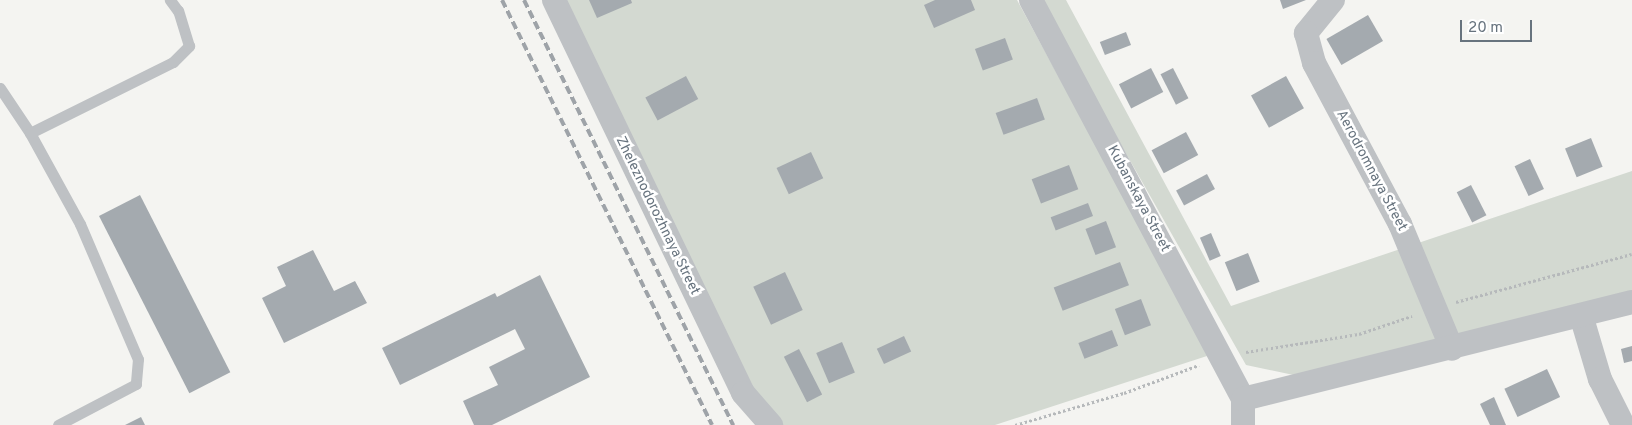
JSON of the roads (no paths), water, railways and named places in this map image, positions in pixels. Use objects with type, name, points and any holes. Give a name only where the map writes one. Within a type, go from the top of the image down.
[{"type":"street","name":"Zheleznodorozhnaya Street","points":[[554,0],[743,393],[771,425]]},
{"type":"street","name":"Kubanskaya Street","points":[[1031,0],[1243,400]]},
{"type":"street","name":"Aerodromnaya Street","points":[[1333,0],[1306,33],[1314,63],[1400,224],[1452,348]]},
{"type":"street","points":[[1243,425],[1243,400],[1632,302]]},
{"type":"street","points":[[1581,315],[1600,379],[1622,425]]},
{"type":"lane","points":[[30,133],[173,62],[189,46],[178,11],[170,0]]},
{"type":"lane","points":[[0,88],[30,133],[80,224],[138,359],[136,384],[58,425]]},
{"type":"railway","points":[[502,0],[712,425]]},
{"type":"railway","points":[[524,0],[733,425]]}]
